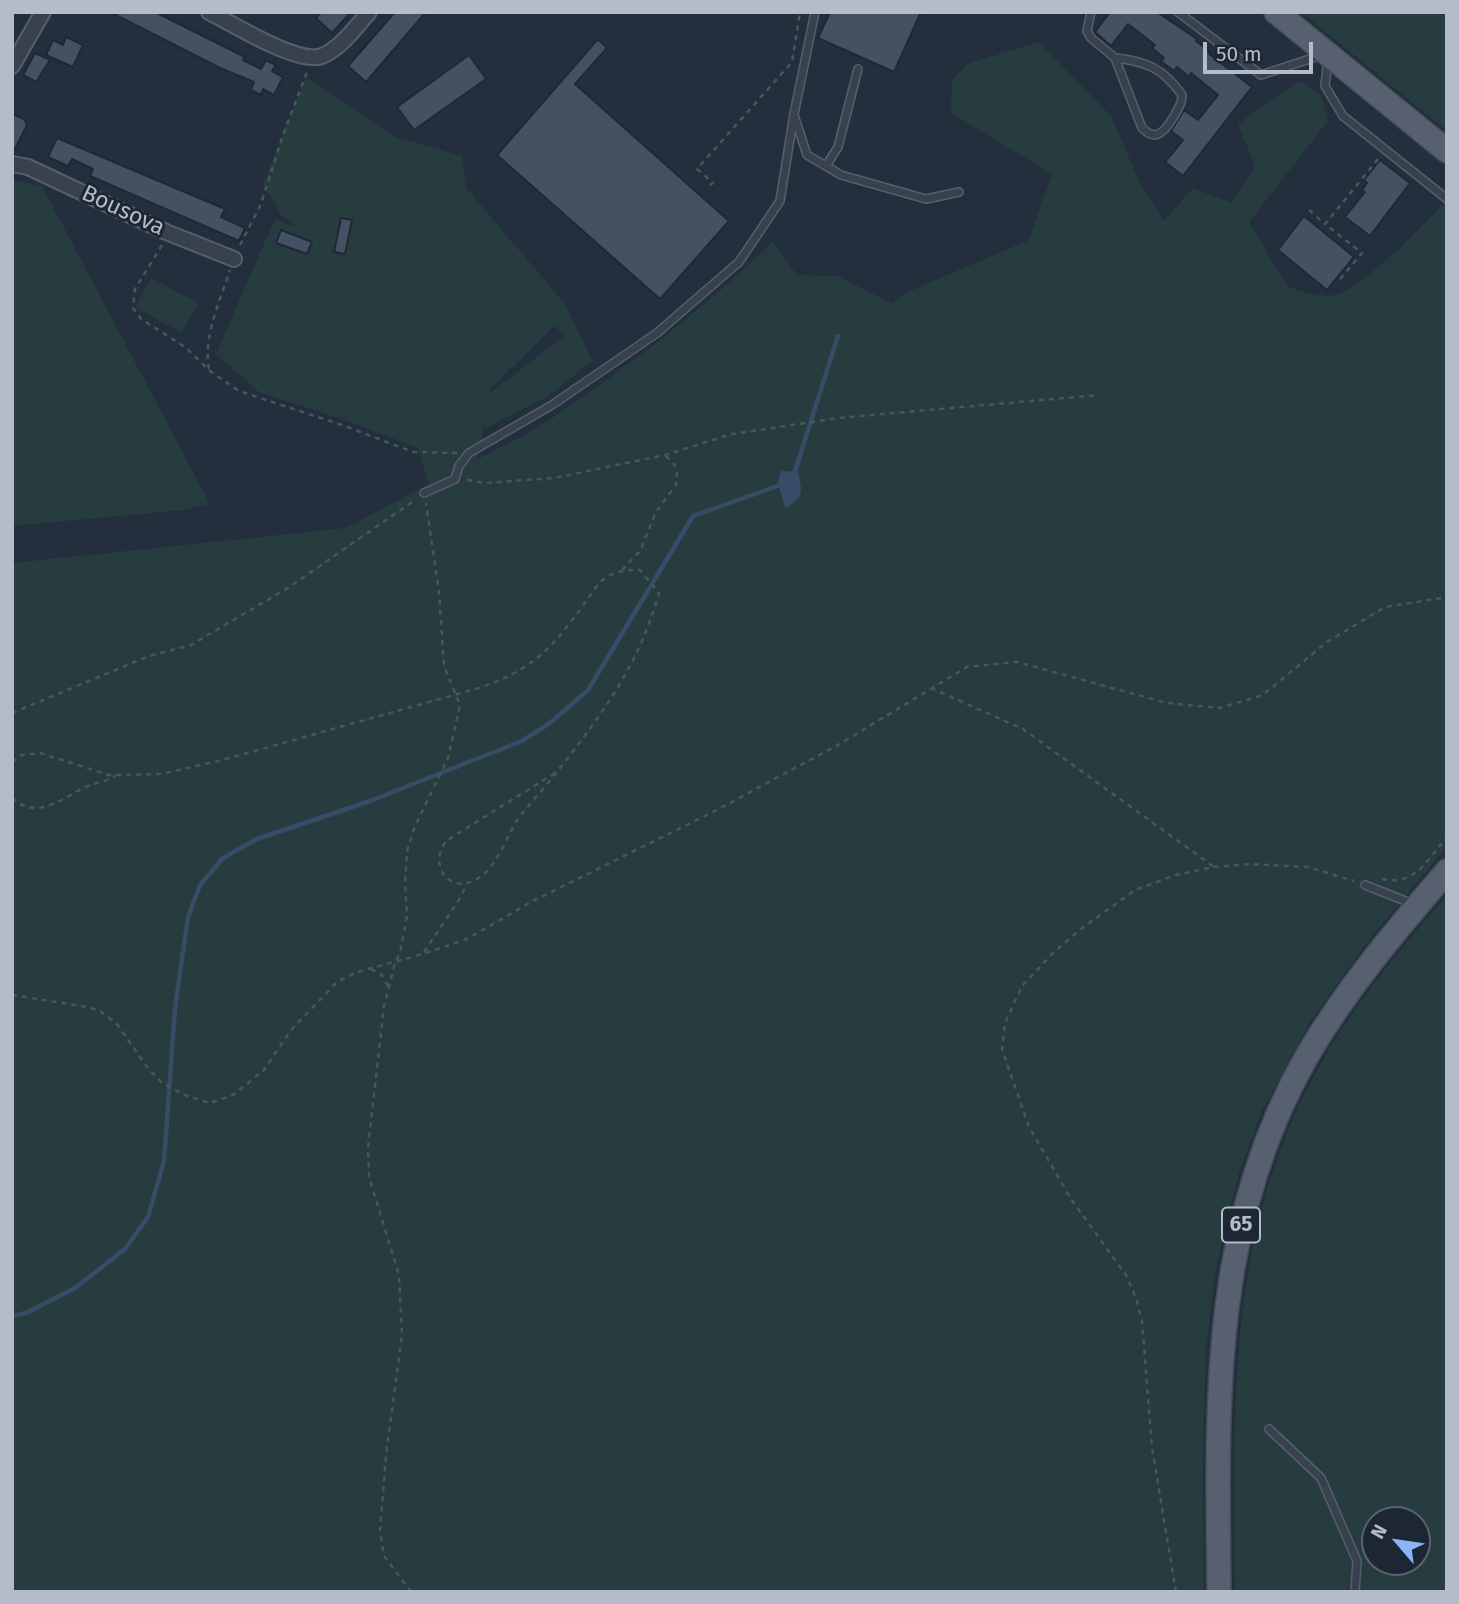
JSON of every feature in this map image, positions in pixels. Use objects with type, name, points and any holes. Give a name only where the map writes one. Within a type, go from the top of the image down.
[{"type":"main road","points":[[1276,12],[1447,151]]},
{"type":"main road","name":"65","points":[[1219,1592],[1222,1351],[1231,1271],[1245,1209],[1272,1128],[1306,1059],[1341,1003],[1417,905],[1447,871]]},
{"type":"street","points":[[12,66],[43,12]]},
{"type":"street","points":[[209,12],[294,55],[312,59],[338,47],[369,12]]},
{"type":"street","name":"Bousova","points":[[12,164],[28,167],[166,232],[234,259]]},
{"type":"lane","points":[[424,493],[456,479],[459,466],[468,453],[552,405],[657,333],[739,262],[780,201],[815,12]]},
{"type":"lane","points":[[1091,12],[1087,31],[1091,38],[1115,58],[1142,128],[1151,135],[1158,134],[1181,105],[1182,95],[1176,85],[1141,61],[1115,58]]},
{"type":"lane","points":[[1178,12],[1261,75],[1328,53],[1325,86],[1343,116],[1447,199]]},
{"type":"lane","points":[[826,166],[838,147],[858,69]]},
{"type":"lane","points":[[794,114],[807,155],[841,175],[926,199],[959,192]]},
{"type":"lane","points":[[1366,885],[1417,905]]},
{"type":"lane","points":[[1269,1429],[1321,1478],[1357,1561],[1354,1592]]},
{"type":"path","points":[[710,185],[713,183],[697,169],[792,62],[800,12]]},
{"type":"path","points":[[210,371],[207,357],[210,334],[234,259],[261,204],[283,135],[312,59]]},
{"type":"path","points":[[1325,224],[1386,150]]},
{"type":"path","points":[[1309,210],[1362,253],[1340,279]]},
{"type":"path","points":[[166,232],[155,259],[135,289],[133,308],[141,319],[185,346],[210,371],[239,391],[413,452],[468,453]]},
{"type":"path","points":[[456,479],[485,483],[554,478],[664,455],[732,434],[838,418],[1099,394]]},
{"type":"path","points":[[622,570],[640,551],[656,512],[676,485],[674,464],[664,455]]},
{"type":"path","points":[[12,713],[149,656],[191,645],[288,588],[424,493],[439,592],[444,666],[460,705],[448,758],[415,826],[407,851],[407,916],[400,953],[387,986],[368,1148],[369,1177],[399,1275],[402,1335],[386,1455],[380,1531],[384,1556],[411,1592]]},
{"type":"path","points":[[12,762],[22,755],[40,753],[95,772],[116,775],[162,774],[407,710],[505,680],[544,655],[599,583],[609,574],[622,570],[640,570],[659,593],[652,620],[637,656],[606,709],[558,771],[517,821],[489,870],[479,879],[467,884],[459,884],[447,878],[438,864],[439,854],[446,841],[558,771]]},
{"type":"path","points":[[12,995],[100,1011],[117,1024],[147,1067],[162,1083],[187,1096],[210,1103],[233,1096],[264,1070],[291,1030],[337,982],[357,972],[395,963],[467,939],[533,901],[713,812],[838,745],[967,667],[1017,662],[1167,703],[1220,708],[1264,695],[1327,642],[1385,607],[1447,597]]},
{"type":"path","points":[[931,688],[1023,729],[1214,867]]},
{"type":"path","points":[[12,798],[22,805],[43,808],[116,775]]},
{"type":"path","points":[[1176,1592],[1152,1448],[1142,1321],[1136,1298],[1126,1275],[1071,1199],[1029,1128],[1002,1049],[1005,1023],[1022,986],[1051,955],[1081,929],[1135,890],[1176,875],[1214,867],[1251,864],[1308,867],[1366,885],[1375,877],[1392,881],[1413,876],[1447,838]]},
{"type":"path","points":[[423,954],[467,884]]},
{"type":"path","points":[[370,968],[382,975],[387,986]]},
{"type":"green space","points":[[1301,12],[1447,12],[1447,131]]},
{"type":"green space","points":[[1039,42],[1111,116],[1140,183],[1164,221],[1193,188],[1231,203],[1255,166],[1238,124],[1299,81],[1321,95],[1328,121],[1249,222],[1288,287],[1309,293],[1330,296],[1358,283],[1392,255],[1447,200],[1447,847],[1364,946],[1310,1022],[1262,1111],[1239,1173],[1216,1268],[1206,1350],[1203,1455],[1204,1592],[12,1592],[12,563],[346,528],[429,484],[418,448],[345,420],[259,392],[216,354],[275,219],[299,228],[282,216],[263,184],[306,77],[395,137],[462,156],[467,189],[566,305],[592,361],[547,397],[484,429],[484,415],[482,445],[476,460],[542,425],[608,379],[694,312],[773,242],[797,275],[838,276],[892,304],[905,293],[1029,240],[1052,174],[951,113],[952,80],[967,64]],"holes":[[[554,326],[565,335],[489,394],[490,389]]]},
{"type":"green space","points":[[12,180],[42,186],[210,504],[184,510],[12,526]]},
{"type":"green space","points":[[151,278],[198,303],[182,333],[135,307]]},
{"type":"green space","points":[[1447,895],[1447,1592],[1235,1592],[1236,1388],[1251,1256],[1266,1191],[1289,1128],[1320,1065],[1363,998]]},
{"type":"water","points":[[781,471],[798,472],[800,484],[799,497],[785,508],[778,482]]},
{"type":"building","points":[[110,12],[155,12],[245,57],[243,60],[261,69],[266,60],[276,65],[272,71],[283,77],[274,95],[263,89],[261,95],[251,90],[254,82],[220,68]]},
{"type":"building","points":[[321,12],[351,12],[332,33],[316,18]]},
{"type":"building","points":[[395,12],[426,12],[366,82],[348,66]]},
{"type":"building","points":[[830,12],[921,12],[894,72],[818,38]]},
{"type":"building","points":[[1110,12],[1157,12],[1197,39],[1208,53],[1252,87],[1183,176],[1165,162],[1183,140],[1171,131],[1184,110],[1198,120],[1218,95],[1191,73],[1189,77],[1177,67],[1174,71],[1161,61],[1164,58],[1152,48],[1155,45],[1128,24],[1111,46],[1095,32]]},
{"type":"building","points":[[66,37],[83,45],[73,67],[46,55],[53,40],[63,45]]},
{"type":"building","points":[[598,39],[607,48],[575,84],[729,221],[660,299],[497,155]]},
{"type":"building","points":[[35,53],[50,60],[36,82],[23,75]]},
{"type":"building","points":[[469,55],[486,79],[414,130],[397,107]]},
{"type":"building","points":[[12,114],[24,119],[27,125],[12,155]]},
{"type":"building","points":[[57,138],[225,209],[221,217],[245,228],[239,241],[90,176],[93,169],[72,159],[68,166],[48,157]]},
{"type":"building","points":[[1380,160],[1410,183],[1370,236],[1345,217],[1365,192],[1362,190],[1367,183],[1364,180]]},
{"type":"building","points":[[1304,216],[1354,257],[1327,290],[1278,250]]},
{"type":"building","points":[[341,218],[352,220],[345,254],[334,252]]},
{"type":"building","points":[[281,230],[312,242],[307,254],[276,243]]},
{"type":"waterway","points":[[791,474],[795,471],[838,336]]},
{"type":"waterway","points":[[12,1316],[26,1313],[75,1288],[125,1249],[148,1217],[164,1161],[175,1008],[188,917],[200,885],[223,858],[257,839],[370,801],[522,741],[550,723],[588,690],[693,516],[783,484]]}]
